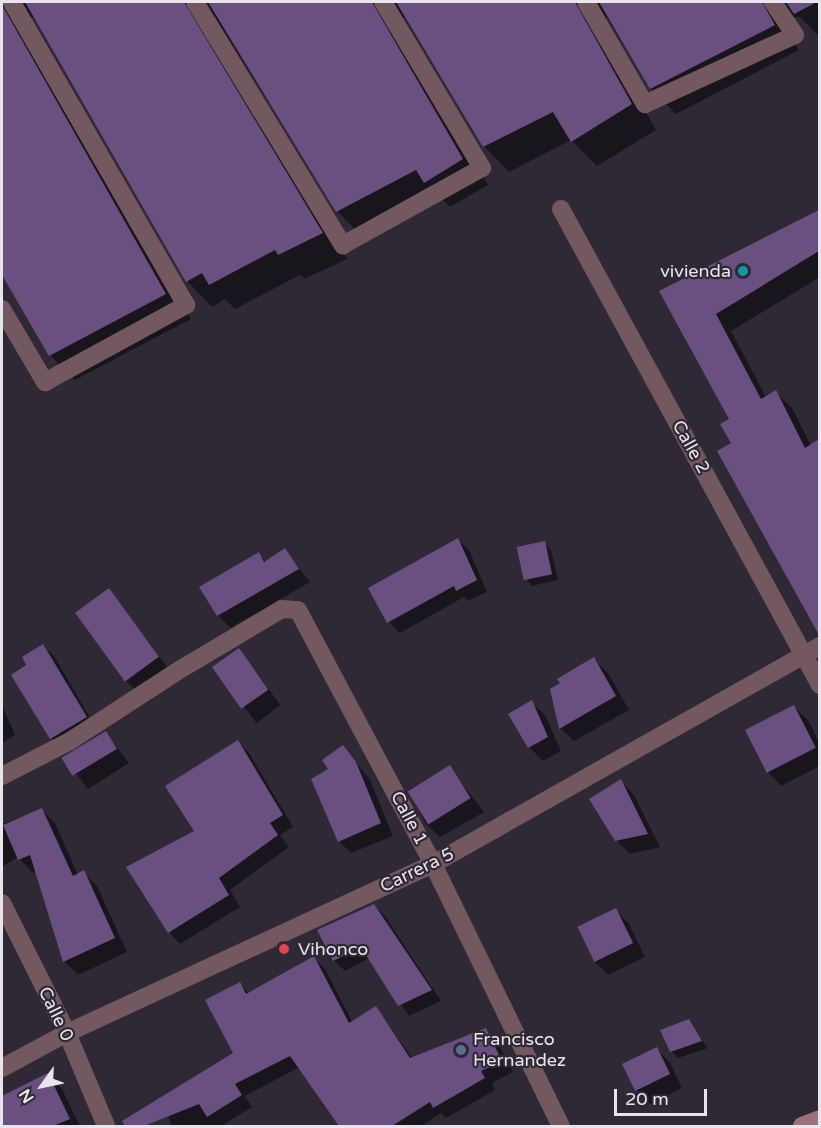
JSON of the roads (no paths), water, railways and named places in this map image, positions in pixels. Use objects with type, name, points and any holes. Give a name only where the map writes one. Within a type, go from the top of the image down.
[{"type":"street","points":[[2,309],[45,382],[186,305],[12,2]]},
{"type":"street","points":[[195,2],[343,245],[482,168],[383,2]]},
{"type":"street","points":[[586,2],[645,104],[795,35],[773,2]]},
{"type":"street","name":"Calle 2","points":[[561,209],[812,649],[819,685]]},
{"type":"street","name":"Calle 1","points":[[2,776],[70,741],[181,669],[282,609],[298,610],[433,864],[561,1126]]},
{"type":"street","name":"Carrera 5","points":[[2,1068],[67,1033],[433,864],[812,649]]},
{"type":"street","name":"Calle 0","points":[[2,903],[67,1033],[106,1126]]},
{"type":"street","points":[[802,1126],[819,1119]]},
{"type":"place","name":"vivienda","points":[[743,271]]},
{"type":"place","name":"Vihonco","points":[[284,949]]},
{"type":"place","name":"Francisco Hernandez","points":[[461,1050]]}]
